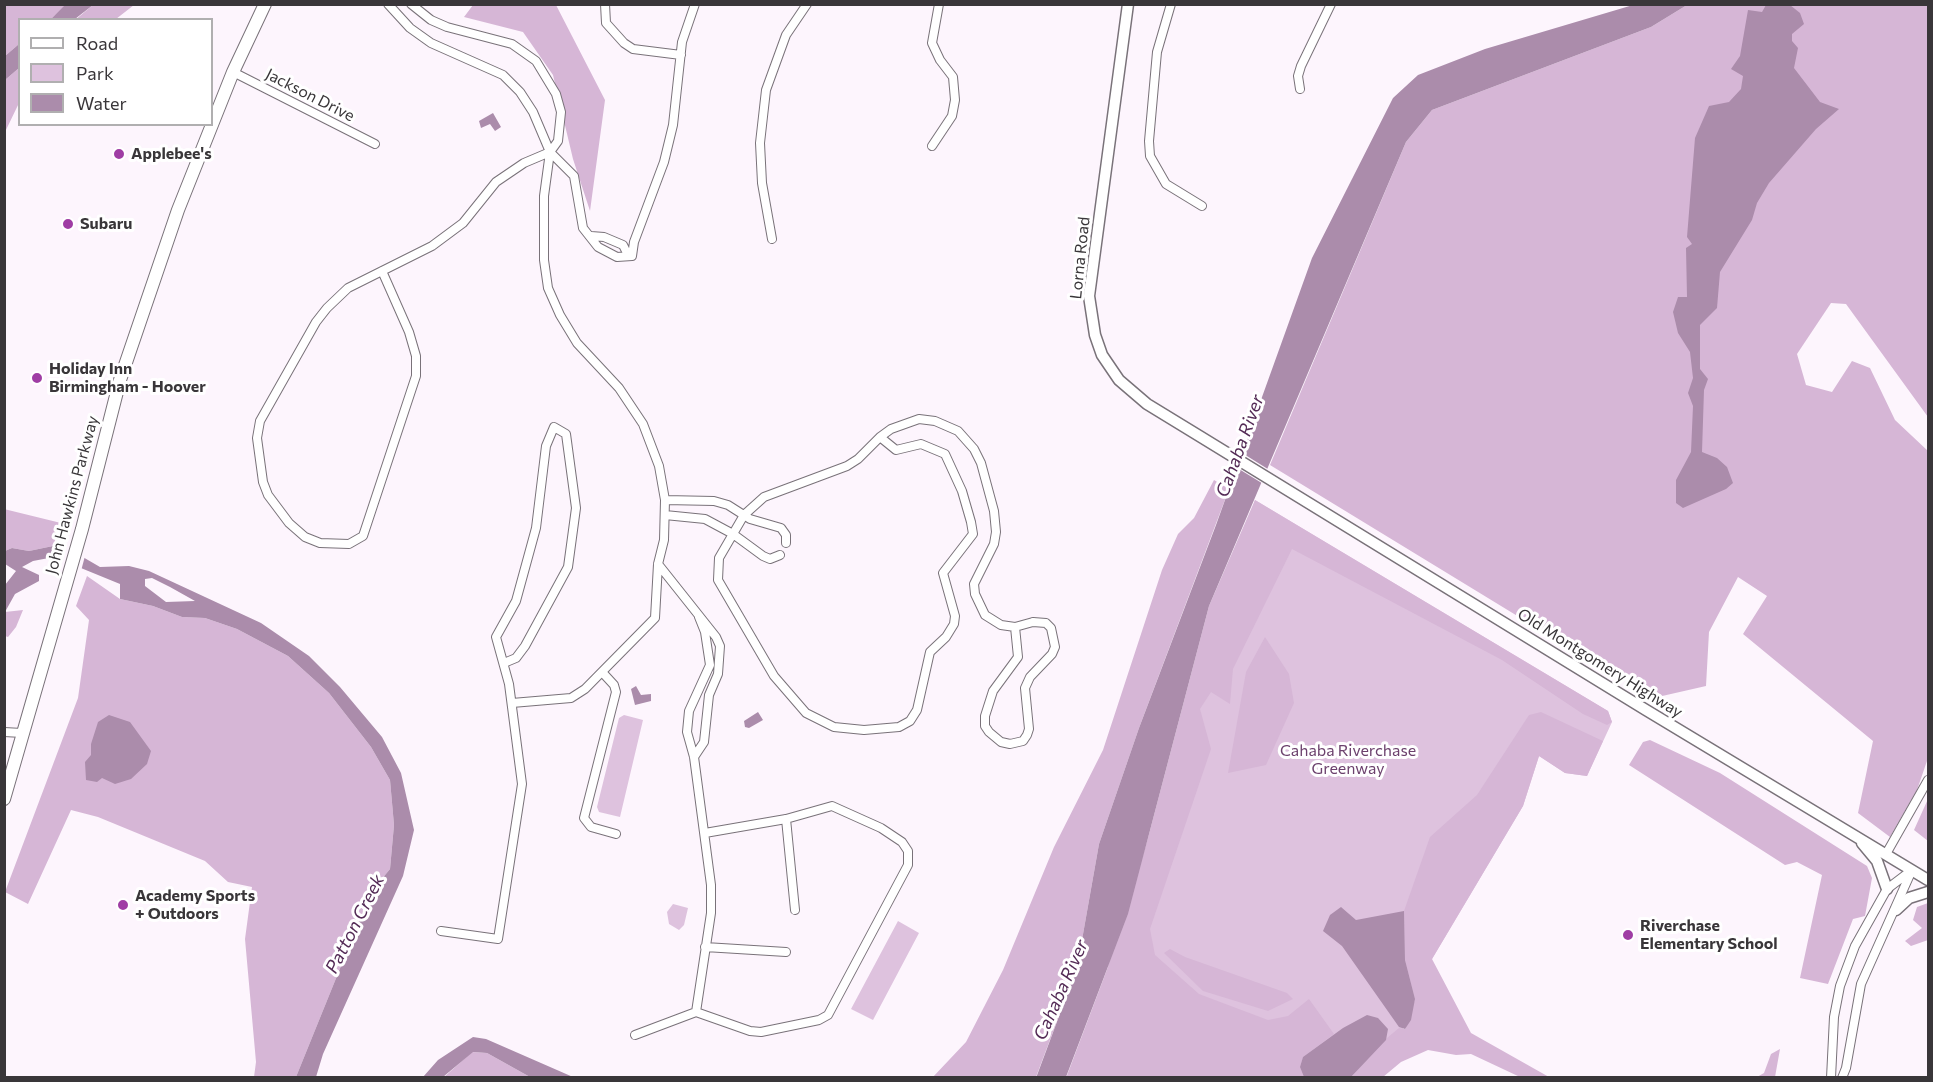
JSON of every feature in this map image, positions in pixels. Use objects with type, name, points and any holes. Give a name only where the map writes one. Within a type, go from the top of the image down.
[{"type":"main road","name":"John Hawkins Parkway","points":[[213,121],[232,72],[265,4]]},
{"type":"main road","name":"John Hawkins Parkway","points":[[4,799],[82,529],[120,380],[178,210],[211,126]]},
{"type":"street","points":[[388,4],[410,28],[431,43],[503,75],[520,92],[533,112],[550,152],[574,176],[584,228],[591,236],[604,237],[623,245],[628,255],[632,256],[634,242],[664,162],[673,125],[682,42],[695,4]]},
{"type":"street","points":[[411,4],[431,20],[447,27],[512,44],[536,61],[553,88],[561,112],[558,141],[550,152],[544,196],[544,260],[548,288],[560,315],[577,343],[619,388],[643,424],[659,465],[665,500],[664,540],[658,564],[654,618],[585,689],[571,698],[512,703]]},
{"type":"street","points":[[604,4],[606,23],[624,43],[633,49],[681,55]]},
{"type":"street","points":[[772,239],[762,183],[761,153],[766,90],[786,35],[807,4]]},
{"type":"street","points":[[932,146],[952,116],[955,100],[953,77],[940,60],[932,43],[939,4]]},
{"type":"street","name":"Lorna Road","points":[[1128,4],[1095,246],[1089,296],[1090,316],[1102,355],[1119,380],[1147,404],[1256,471]]},
{"type":"street","points":[[1171,4],[1157,52],[1149,141],[1150,156],[1166,184],[1202,206]]},
{"type":"street","points":[[1300,88],[1298,76],[1301,66],[1331,4]]},
{"type":"street","name":"Jackson Drive","points":[[232,72],[375,144]]},
{"type":"street","points":[[382,271],[409,332],[416,356],[416,376],[363,536],[349,544],[320,543],[305,537],[289,523],[268,495],[263,482],[257,438],[260,421],[316,322],[348,288],[382,271],[432,246],[463,223],[496,182],[524,163],[550,152]]},
{"type":"street","points":[[880,437],[896,450],[921,444],[945,454],[962,491],[971,522],[972,534],[943,573],[955,616],[954,624],[946,637],[930,652],[917,710],[910,722],[899,727],[864,730],[834,727],[806,713],[774,676],[718,580],[719,558],[744,515],[764,497],[777,490],[847,466],[880,437],[905,423],[919,419],[935,421],[958,431],[974,449],[981,463],[996,522],[994,543],[974,584],[975,594],[985,615],[1001,625],[1015,627],[1033,622],[1046,623],[1054,633],[1052,654],[1037,668],[1025,688],[1024,700],[1029,729],[1027,735],[1023,741],[1010,744],[988,732],[985,726],[993,690],[1018,657],[1015,627]]},
{"type":"street","points":[[441,931],[498,939],[522,784],[512,703],[496,637],[516,601],[536,528],[546,446],[554,427],[566,434],[576,508],[568,567],[525,646],[516,658],[504,663]]},
{"type":"street","name":"Old Montgomery Highway","points":[[1256,471],[1674,728],[1929,880]]},
{"type":"street","points":[[665,500],[714,501],[781,528],[786,535],[786,543]]},
{"type":"street","points":[[665,514],[705,519],[733,534],[763,556],[770,559],[780,555]]},
{"type":"street","points":[[658,564],[716,637],[720,646],[718,674],[709,695],[704,742],[694,757]]},
{"type":"street","points":[[696,1012],[711,913],[711,885],[705,833],[694,757],[687,732],[689,711],[710,665],[705,632],[699,617]]},
{"type":"street","points":[[602,672],[614,685],[616,692],[584,818],[591,827],[616,834]]},
{"type":"street","points":[[4,732],[22,733]]},
{"type":"street","points":[[1886,854],[1929,780]]},
{"type":"street","points":[[635,1035],[696,1012],[750,1031],[761,1032],[819,1020],[828,1015],[908,865],[908,851],[902,842],[881,828],[832,806],[786,819],[705,833]]},
{"type":"street","points":[[786,819],[795,910]]},
{"type":"street","points":[[1857,836],[1877,861],[1887,889]]},
{"type":"street","points":[[1831,1077],[1834,1017],[1840,986],[1855,946],[1887,889],[1912,870]]},
{"type":"street","points":[[1842,1077],[1846,1068],[1861,984],[1912,870]]},
{"type":"street","points":[[1896,910],[1909,898],[1929,892]]},
{"type":"street","points":[[705,947],[786,952]]},
{"type":"green space","name":"Cahaba Riverchase Greenway","points":[[1255,500],[1608,711],[1612,722],[1587,776],[1565,773],[1539,756],[1523,806],[1432,959],[1383,1077],[1275,1077],[1108,966]]},
{"type":"green space","points":[[624,715],[643,720],[620,817],[599,812],[597,807],[619,718]]},
{"type":"green space","points":[[673,904],[688,908],[684,925],[679,930],[669,924],[667,912]]},
{"type":"green space","points":[[898,921],[919,933],[873,1020],[851,1009]]},
{"type":"shaded area","points":[[5,5],[66,5],[52,18],[18,18],[18,45],[5,56]]},
{"type":"shaded area","points":[[93,5],[134,5],[117,18],[77,18]]},
{"type":"shaded area","points":[[473,5],[556,5],[605,100],[590,211],[573,159],[553,75],[523,32],[464,17]]},
{"type":"shaded area","points":[[1687,5],[1928,5],[1928,417],[1846,304],[1831,303],[1797,354],[1806,385],[1832,392],[1852,361],[1870,368],[1895,420],[1928,451],[1928,758],[1917,790],[1890,837],[1858,813],[1873,741],[1743,634],[1767,596],[1738,577],[1709,632],[1706,686],[1649,699],[1615,667],[1601,667],[1270,465],[1406,142],[1432,110],[1651,27]]},
{"type":"shaded area","points":[[18,69],[18,105],[5,132],[5,80]]},
{"type":"shaded area","points":[[1214,480],[1229,489],[1139,728],[1099,844],[1077,968],[1036,1077],[932,1078],[966,1042],[1003,970],[1054,847],[1103,750],[1162,570],[1178,534],[1194,518]]},
{"type":"shaded area","points":[[1255,500],[1608,711],[1612,722],[1607,725],[1583,714],[1502,660],[1292,549],[1233,669],[1230,704],[1211,692],[1200,709],[1211,749],[1150,929],[1155,955],[1199,994],[1268,1020],[1288,1016],[1309,999],[1334,1034],[1303,1057],[1300,1067],[1304,1077],[1066,1078],[1128,914],[1209,606]]},
{"type":"shaded area","points":[[4,509],[61,523],[53,546],[29,551],[12,548],[5,551]]},
{"type":"shaded area","points":[[87,576],[120,599],[153,606],[182,617],[205,618],[237,629],[288,656],[329,693],[371,747],[390,780],[394,825],[390,869],[371,892],[296,1077],[254,1077],[256,1062],[245,939],[252,887],[228,882],[205,861],[98,817],[71,810],[28,904],[5,892],[78,698],[89,620],[76,606]]},
{"type":"shaded area","points":[[23,610],[16,627],[8,637],[5,636],[5,612]]},
{"type":"shaded area","points":[[1265,637],[1289,674],[1294,703],[1266,765],[1228,773],[1246,672]]},
{"type":"shaded area","points":[[1541,712],[1603,741],[1587,776],[1565,773],[1539,756],[1523,806],[1432,959],[1471,1033],[1549,1077],[1520,1077],[1471,1054],[1456,1055],[1428,1050],[1401,1062],[1383,1077],[1351,1078],[1375,1048],[1399,1028],[1405,1029],[1415,999],[1405,960],[1404,911],[1430,837],[1477,795],[1529,715]]},
{"type":"shaded area","points":[[1650,740],[1720,773],[1867,866],[1872,878],[1865,916],[1853,919],[1828,984],[1800,978],[1822,875],[1797,862],[1785,865],[1629,765],[1643,742]]},
{"type":"shaded area","points":[[1928,799],[1928,841],[1914,830]]},
{"type":"shaded area","points":[[1928,903],[1928,940],[1911,946],[1905,941],[1922,928],[1913,920],[1917,907]]},
{"type":"shaded area","points":[[1170,949],[1185,957],[1287,993],[1293,999],[1268,1011],[1203,991],[1164,953]]},
{"type":"shaded area","points":[[1780,1049],[1775,1077],[1757,1077],[1764,1073],[1771,1054]]},
{"type":"shaded area","points":[[472,1052],[487,1053],[530,1077],[443,1078]]},
{"type":"water","points":[[66,4],[93,4],[76,18],[52,18]]},
{"type":"water","points":[[1633,5],[1687,5],[1651,27],[1432,110],[1406,142],[1209,606],[1128,914],[1066,1077],[1036,1078],[1077,968],[1099,844],[1139,728],[1216,525],[1312,258],[1393,98],[1418,75],[1485,49]]},
{"type":"water","points":[[1766,5],[1790,5],[1800,13],[1804,24],[1792,34],[1792,41],[1798,48],[1794,68],[1820,102],[1839,109],[1816,129],[1769,183],[1757,203],[1752,220],[1720,272],[1717,308],[1700,325],[1700,369],[1708,379],[1704,390],[1702,452],[1717,458],[1727,467],[1733,483],[1726,489],[1683,508],[1676,503],[1676,480],[1691,452],[1693,406],[1688,393],[1693,378],[1690,352],[1678,333],[1673,312],[1678,297],[1687,297],[1686,248],[1692,244],[1687,237],[1695,138],[1709,106],[1729,102],[1741,89],[1743,76],[1731,69],[1740,56],[1748,10],[1762,12]]},
{"type":"water","points":[[18,45],[18,69],[5,80],[5,56]]},
{"type":"water","points":[[493,113],[501,127],[495,131],[490,124],[481,128],[479,121]]},
{"type":"water","points":[[53,546],[69,549],[100,567],[129,566],[149,571],[261,623],[309,656],[340,687],[382,737],[401,773],[414,830],[403,876],[323,1054],[316,1077],[296,1077],[371,892],[390,869],[394,825],[390,780],[371,747],[329,693],[288,656],[237,629],[205,618],[182,617],[153,606],[120,599],[120,584],[54,557],[33,561],[22,567],[39,575],[39,581],[15,594],[5,612],[5,585],[16,571],[5,564],[5,551],[12,548],[29,551]],"holes":[[[152,578],[195,601],[166,602],[145,586],[145,579]]]},
{"type":"water","points":[[636,686],[641,695],[651,694],[651,701],[635,705],[631,689]]},
{"type":"water","points":[[758,712],[763,720],[749,728],[745,727],[744,721]]},
{"type":"water","points":[[109,715],[130,722],[151,751],[147,764],[131,779],[115,784],[102,778],[97,782],[86,780],[85,762],[91,755],[91,744],[98,722]]},
{"type":"water","points":[[1341,907],[1356,920],[1404,911],[1405,960],[1415,999],[1411,1020],[1405,1029],[1399,1027],[1342,946],[1323,931],[1330,915]]},
{"type":"water","points":[[1367,1015],[1378,1018],[1388,1029],[1386,1040],[1351,1077],[1304,1077],[1300,1067],[1303,1057],[1343,1028]]},
{"type":"water","points":[[473,1037],[486,1039],[573,1077],[530,1077],[487,1053],[473,1052],[443,1077],[423,1077],[438,1060]]},
{"type":"pier","points":[[1239,451],[1271,471],[1265,485],[1234,466]]},
{"type":"pier","points":[[58,544],[70,546],[85,556],[81,571],[54,560]]},
{"type":"place","name":"Applebee's","points":[[119,154]]},
{"type":"place","name":"Subaru","points":[[68,224]]},
{"type":"place","name":"Holiday Inn Birmingham - Hoover","points":[[37,378]]},
{"type":"place","name":"Academy Sports + Outdoors","points":[[123,905]]},
{"type":"place","name":"Riverchase Elementary School","points":[[1628,935]]},
{"type":"water label","name":"Cahaba River","points":[[1240,446]]},
{"type":"water label","name":"Patton Creek","points":[[355,924]]},
{"type":"water label","name":"Cahaba River","points":[[1061,990]]}]
